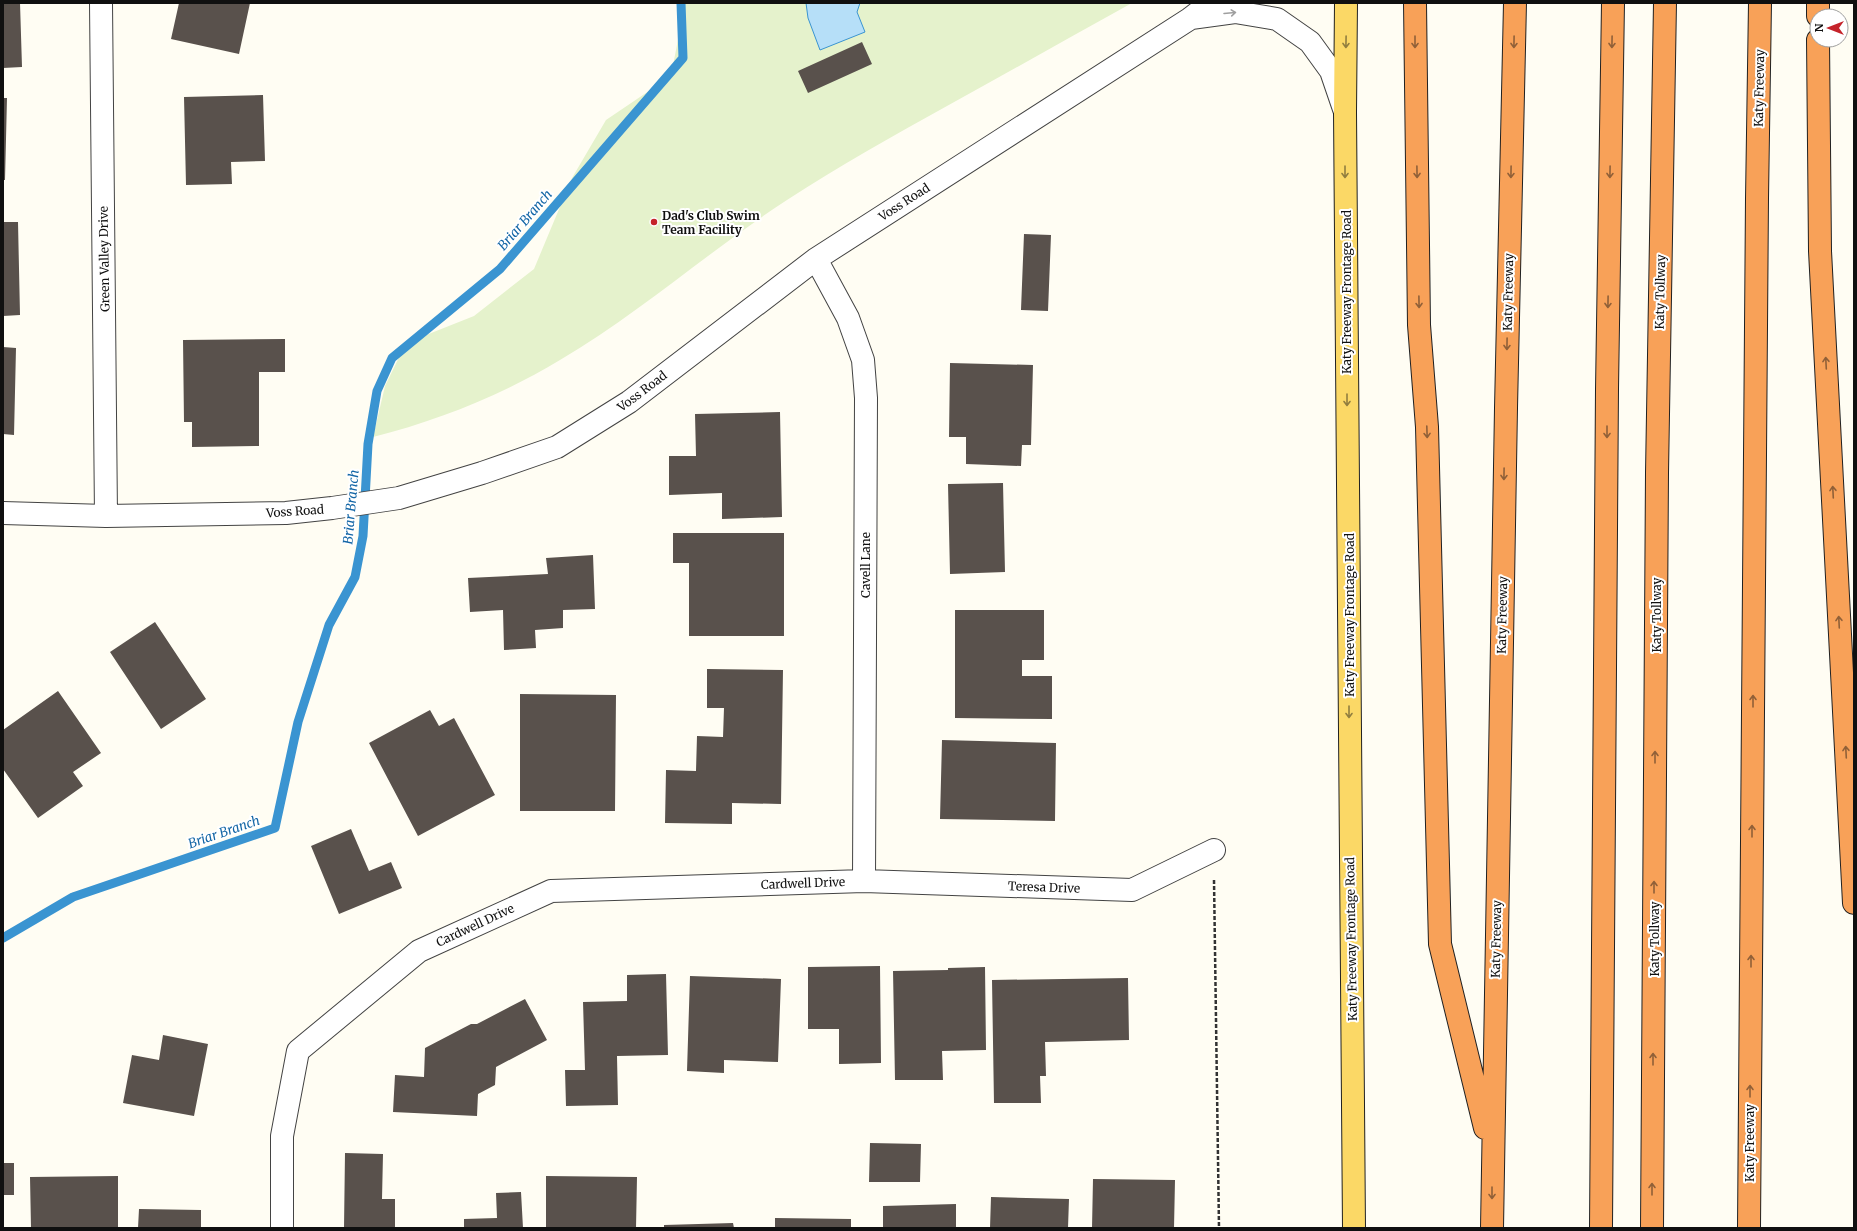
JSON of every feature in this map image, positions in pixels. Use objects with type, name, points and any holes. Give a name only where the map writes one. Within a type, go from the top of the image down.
[{"type":"highway","points":[[1415,3],[1419,325],[1427,427],[1440,944],[1492,1158]]},
{"type":"highway","name":"Katy Freeway","points":[[1492,1228],[1492,1158],[1515,3]]},
{"type":"highway","points":[[1601,1228],[1607,389],[1612,3]]},
{"type":"highway","name":"Katy Tollway","points":[[1652,1228],[1657,474],[1665,3]]},
{"type":"highway","name":"Katy Freeway","points":[[1748,1228],[1760,3]]},
{"type":"highway","points":[[1818,48],[1820,251],[1854,903]]},
{"type":"main road","name":"Katy Freeway Frontage Road","points":[[1346,3],[1345,112],[1354,1228]]},
{"type":"street","name":"Green Valley Drive","points":[[101,3],[106,516]]},
{"type":"street","name":"Voss Road","points":[[3,513],[106,516],[286,513],[332,508],[399,498],[482,473],[557,447],[629,402],[816,259],[1191,18],[1210,3]]},
{"type":"street","name":"Voss Road","points":[[1191,18],[1235,12],[1277,19],[1310,42],[1331,70],[1345,112]]},
{"type":"street","name":"Cavell Lane","points":[[816,259],[848,318],[863,360],[866,398],[864,882]]},
{"type":"street","name":"Teresa Drive","points":[[864,882],[1132,890],[1214,850]]},
{"type":"street","name":"Cardwell Drive","points":[[282,1228],[282,1136],[298,1051],[419,951],[551,891],[864,882]]},
{"type":"path","points":[[1214,850],[1219,1228]]},
{"type":"green space","name":"Dad's Club Swim Team Facility","points":[[685,3],[1132,3],[886,140],[807,187],[730,239],[647,302],[590,342],[538,373],[470,405],[422,423],[373,437],[385,386],[406,343],[474,316],[534,269],[572,178],[606,120],[671,76]]},
{"type":"water","points":[[806,3],[860,3],[857,12],[865,32],[820,50],[808,18]]},
{"type":"building","points":[[3,3],[20,3],[22,67],[3,68]]},
{"type":"building","points":[[179,3],[250,3],[239,54],[171,39]]},
{"type":"building","points":[[862,42],[872,64],[808,93],[798,71]]},
{"type":"building","points":[[263,95],[265,161],[231,162],[232,184],[186,185],[184,97]]},
{"type":"building","points":[[3,98],[7,98],[5,180],[3,180]]},
{"type":"building","points":[[3,222],[18,222],[20,315],[3,316]]},
{"type":"building","points":[[1024,234],[1051,235],[1048,311],[1021,310]]},
{"type":"building","points":[[285,339],[285,372],[259,372],[259,446],[192,447],[192,422],[184,422],[183,340]]},
{"type":"building","points":[[3,347],[16,348],[14,435],[3,434]]},
{"type":"building","points":[[950,363],[1033,365],[1031,445],[1022,445],[1021,466],[966,464],[966,437],[949,437]]},
{"type":"building","points":[[780,412],[782,517],[722,519],[722,493],[669,495],[669,456],[696,456],[695,414]]},
{"type":"building","points":[[1003,483],[1005,572],[950,574],[948,484]]},
{"type":"building","points":[[673,533],[784,533],[784,636],[689,636],[689,563],[673,563]]},
{"type":"building","points":[[593,555],[595,609],[563,610],[563,628],[535,630],[536,648],[504,650],[503,610],[470,612],[468,578],[548,574],[546,558]]},
{"type":"building","points":[[955,610],[1044,610],[1044,660],[1022,660],[1022,676],[1052,676],[1052,719],[955,718]]},
{"type":"building","points":[[155,622],[206,699],[161,729],[110,652]]},
{"type":"building","points":[[707,669],[783,670],[781,804],[732,803],[732,824],[665,823],[666,770],[696,771],[697,736],[723,737],[724,708],[707,708]]},
{"type":"building","points":[[58,691],[101,753],[73,772],[83,786],[38,818],[3,769],[3,730]]},
{"type":"building","points":[[520,694],[616,695],[615,811],[520,811]]},
{"type":"building","points":[[430,710],[439,726],[454,718],[495,795],[418,836],[369,743]]},
{"type":"building","points":[[942,740],[1056,743],[1055,821],[940,819]]},
{"type":"building","points":[[351,829],[369,871],[391,862],[402,888],[339,914],[311,846]]},
{"type":"building","points":[[880,966],[881,1063],[839,1064],[839,1029],[808,1029],[808,967]]},
{"type":"building","points":[[985,967],[986,1050],[942,1051],[943,1080],[895,1080],[893,971],[948,970],[948,968]]},
{"type":"building","points":[[666,974],[668,1055],[617,1056],[618,1105],[566,1106],[565,1070],[585,1070],[583,1002],[627,1001],[627,975]]},
{"type":"building","points":[[690,976],[781,979],[778,1062],[724,1060],[724,1073],[687,1071]]},
{"type":"building","points":[[1128,978],[1129,1040],[1045,1042],[1046,1076],[1040,1076],[1041,1103],[994,1103],[992,980]]},
{"type":"building","points":[[525,999],[547,1040],[496,1067],[495,1085],[478,1094],[477,1116],[393,1112],[395,1075],[424,1077],[425,1048],[471,1024],[477,1024]]},
{"type":"building","points":[[163,1035],[208,1044],[194,1116],[123,1103],[132,1055],[159,1060]]},
{"type":"building","points":[[870,1143],[921,1144],[920,1182],[869,1182]]},
{"type":"building","points":[[345,1153],[383,1154],[382,1199],[395,1199],[395,1228],[344,1228]]},
{"type":"building","points":[[3,1163],[14,1163],[14,1195],[3,1195]]},
{"type":"building","points":[[118,1176],[118,1228],[31,1228],[30,1177]]},
{"type":"building","points":[[546,1176],[637,1177],[636,1228],[546,1228]]},
{"type":"building","points":[[1093,1179],[1175,1180],[1174,1228],[1092,1228]]},
{"type":"building","points":[[521,1192],[523,1228],[464,1228],[464,1219],[497,1218],[496,1193]]},
{"type":"building","points":[[991,1197],[1069,1199],[1068,1228],[990,1228]]},
{"type":"building","points":[[956,1204],[956,1228],[883,1228],[883,1206]]},
{"type":"building","points":[[139,1209],[201,1210],[201,1228],[138,1228]]},
{"type":"building","points":[[775,1218],[851,1219],[851,1228],[775,1228]]},
{"type":"building","points":[[733,1223],[734,1228],[664,1228],[664,1225]]},
{"type":"waterway","name":"Briar Branch","points":[[3,938],[73,897],[275,828],[298,722],[329,625],[355,577],[363,536],[368,444],[377,391],[392,358],[500,269],[683,58],[681,3]]},
{"type":"place","name":"Dad's Club Swim Team Facility","points":[[654,222]]}]
